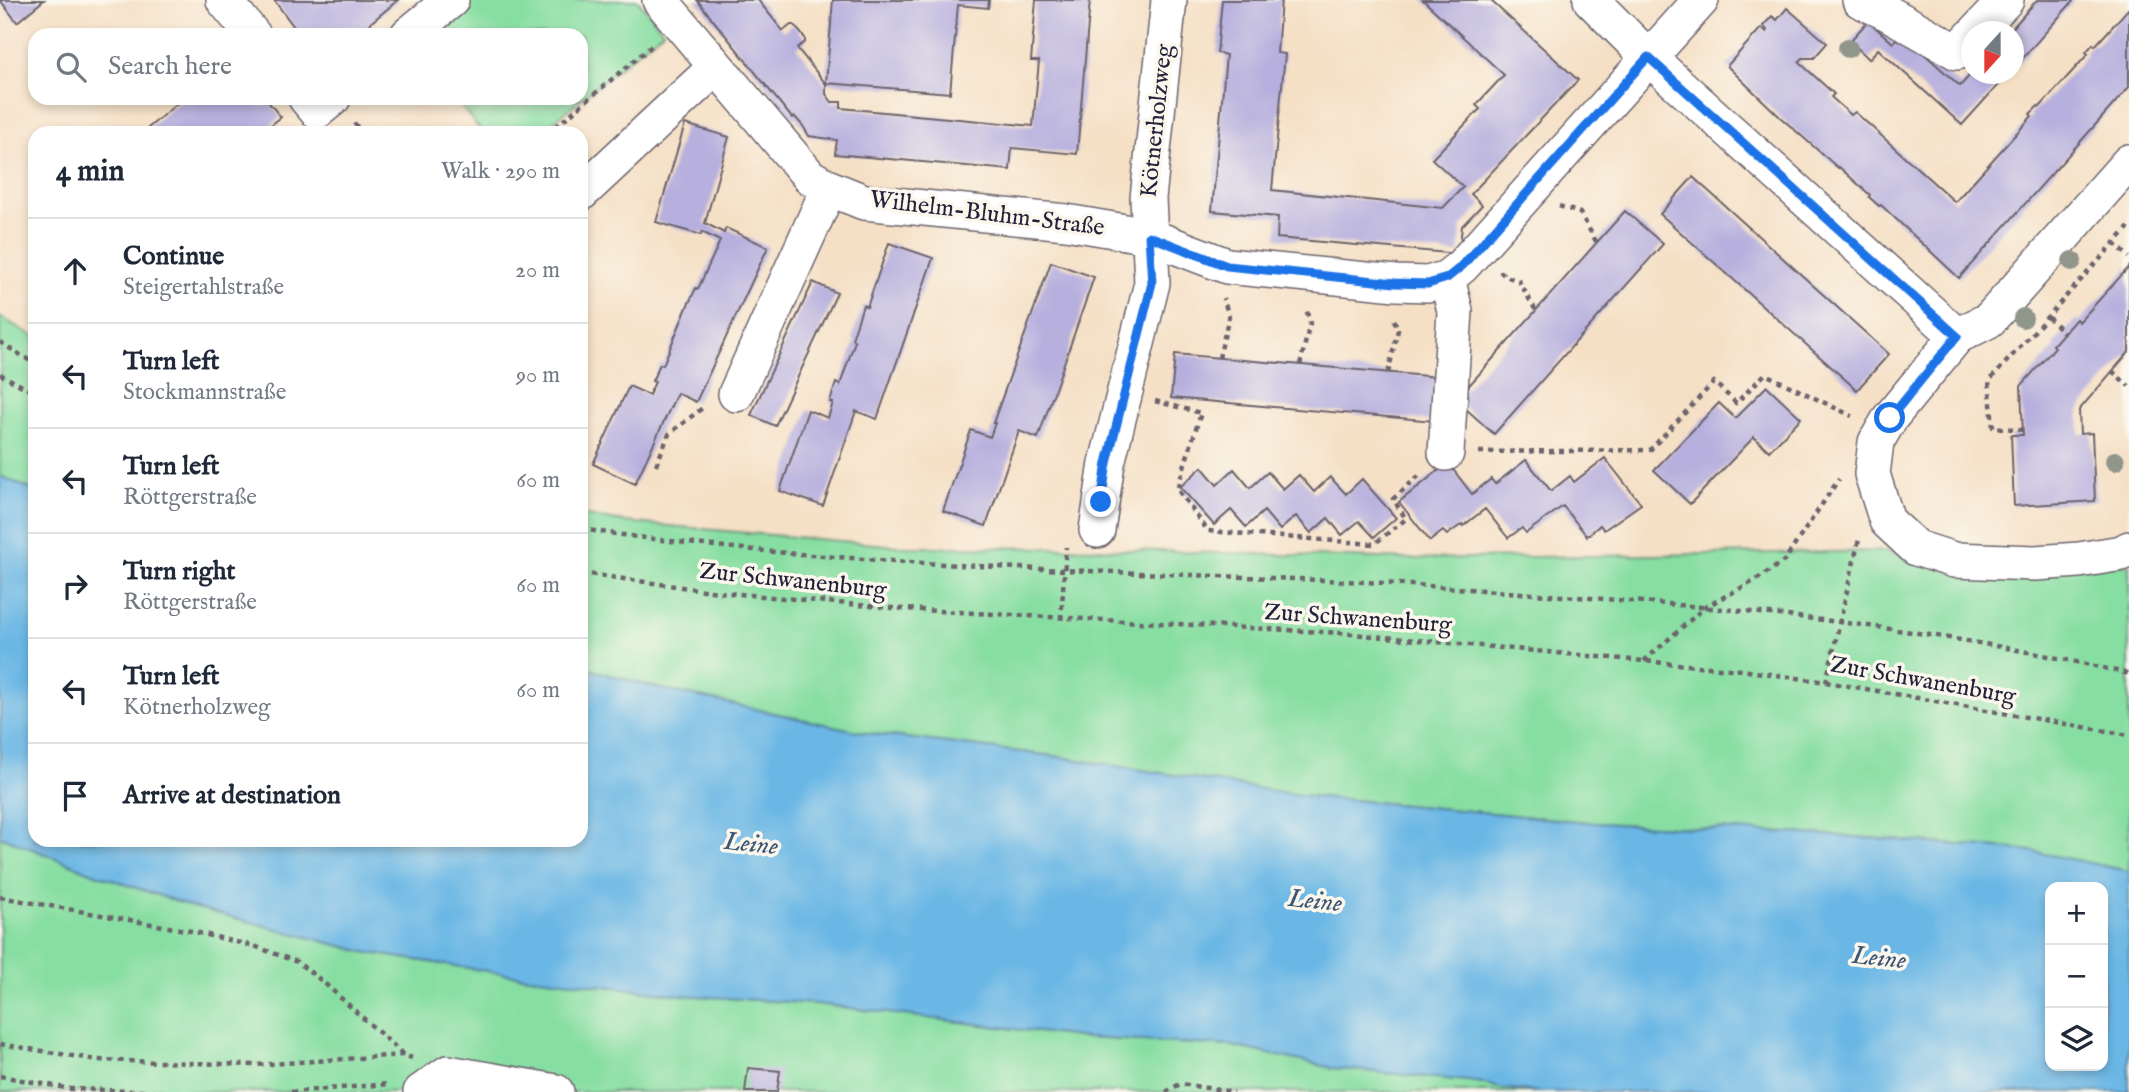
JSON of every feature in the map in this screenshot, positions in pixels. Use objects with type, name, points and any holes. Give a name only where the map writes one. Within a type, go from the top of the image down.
[{"type":"street","points":[[224,0],[247,28]]},
{"type":"street","points":[[417,28],[451,0]]},
{"type":"street","name":"Kötnerholzweg","points":[[1097,530],[1107,463],[1152,283],[1148,198],[1169,0]]},
{"type":"street","points":[[1591,0],[1648,57],[1957,336]]},
{"type":"street","points":[[1446,453],[1455,311],[1447,278],[1462,266],[1701,0]]},
{"type":"street","points":[[1860,0],[1957,52],[1961,48]]},
{"type":"street","points":[[1986,21],[2006,0]]},
{"type":"street","name":"Wilhelm-Bluhm-Straße","points":[[669,12],[810,177],[864,202],[1066,222],[1149,236],[1227,266],[1395,283],[1428,284],[1447,278]]},
{"type":"street","points":[[588,186],[716,67]]},
{"type":"street","points":[[2129,162],[1989,320],[1957,336],[1880,430],[1872,474],[1887,521],[1916,548],[1954,561],[2046,562],[2122,553],[2129,549]]},
{"type":"street","points":[[736,394],[829,188]]},
{"type":"street","points":[[423,1083],[556,1092]]},
{"type":"path","points":[[588,93],[669,12]]},
{"type":"path","points":[[555,126],[576,105]]},
{"type":"path","points":[[1537,183],[1561,208],[1580,213],[1597,243]]},
{"type":"path","points":[[2023,430],[1993,428],[1989,381],[2129,226]]},
{"type":"path","points":[[2114,243],[2129,257]]},
{"type":"path","points":[[1477,248],[1505,276],[1519,281],[1536,311]]},
{"type":"path","points":[[1219,358],[1229,316],[1223,300],[1227,266]]},
{"type":"path","points":[[1300,365],[1310,323],[1305,307],[1308,274]]},
{"type":"path","points":[[1388,373],[1398,330],[1393,317],[1395,283]]},
{"type":"path","points":[[2048,317],[2064,333]]},
{"type":"path","points":[[0,342],[28,360]]},
{"type":"path","points":[[2112,372],[2129,386]]},
{"type":"path","points":[[0,374],[28,389]]},
{"type":"path","points":[[1644,661],[1705,607],[1756,580],[1784,561],[1846,468],[1876,442]]},
{"type":"path","points":[[1826,682],[1862,526],[1879,502]]},
{"type":"path","name":"Zur Schwanenburg","points":[[588,530],[721,546],[906,562],[1352,581],[1705,607],[1838,623],[2013,649],[2129,674]]},
{"type":"path","name":"Zur Schwanenburg","points":[[588,574],[718,592],[903,609],[1340,634],[1741,670],[1826,682],[2129,735]]},
{"type":"path","points":[[0,897],[191,932],[257,947],[297,962],[323,981],[403,1055],[423,1083]]},
{"type":"path","points":[[0,1044],[97,1060],[256,1065],[403,1055]]},
{"type":"path","points":[[0,1076],[71,1089],[167,1092]]},
{"type":"path","points":[[291,1092],[423,1083]]},
{"type":"path","points":[[1166,1092],[1180,1084],[1234,1092]]},
{"type":"green space","points":[[468,0],[638,0],[663,31],[588,93],[588,28],[434,28]]},
{"type":"green space","points":[[460,105],[574,105],[548,126],[477,126]]},
{"type":"green space","points":[[0,317],[28,333],[28,488],[0,476]]},
{"type":"green space","points":[[588,516],[624,522],[909,547],[1068,548],[1410,559],[1889,551],[1953,572],[2129,565],[2129,871],[2025,850],[1827,835],[1597,823],[1299,795],[1054,756],[866,733],[653,687],[588,669]]},
{"type":"green space","points":[[0,836],[96,874],[193,907],[364,952],[514,975],[681,995],[817,1004],[1086,1038],[1233,1046],[1333,1068],[1478,1082],[1500,1088],[1539,1092],[556,1092],[520,1085],[421,1092],[0,1092]]},
{"type":"water","name":"Leine","points":[[0,476],[28,488],[28,847],[588,847],[588,669],[653,687],[866,733],[1054,756],[1299,795],[1597,823],[1827,835],[2025,850],[2129,871],[2129,1092],[1539,1092],[1500,1088],[1478,1082],[1333,1068],[1233,1046],[1086,1038],[817,1004],[681,995],[514,975],[364,952],[193,907],[96,874],[0,836]]},
{"type":"building","points":[[0,0],[44,0],[17,22]]},
{"type":"building","points":[[274,0],[398,0],[365,28],[295,28]]},
{"type":"building","points":[[697,0],[758,0],[783,31],[794,25],[805,38],[805,42],[797,48],[826,84],[826,94],[832,102],[841,102],[841,108],[1033,126],[1039,61],[1031,61],[1036,0],[1090,0],[1077,154],[1012,148],[1010,170],[835,154],[837,140],[809,136]]},
{"type":"building","points":[[833,0],[989,0],[988,8],[958,5],[950,93],[826,83]]},
{"type":"building","points":[[1222,0],[1281,0],[1277,53],[1285,54],[1272,190],[1443,208],[1463,187],[1432,159],[1480,109],[1476,105],[1504,75],[1423,0],[1490,0],[1578,80],[1471,194],[1482,205],[1462,226],[1459,254],[1277,238],[1278,217],[1212,211],[1226,55],[1217,53]]},
{"type":"building","points":[[2037,0],[2074,0],[2024,57],[2024,21],[2019,21]]},
{"type":"building","points":[[1787,8],[1827,43],[1814,58],[1803,58],[1799,62],[1834,94],[1831,97],[1851,115],[1855,112],[1955,202],[2032,116],[2030,114],[2040,107],[2088,54],[2086,52],[2093,44],[2095,46],[2129,8],[2129,87],[1959,278],[1727,66],[1761,28],[1766,32],[1763,26],[1772,16],[1777,20]]},
{"type":"building","points":[[1868,21],[1893,43],[1901,33],[1960,86],[1999,84],[1962,125],[1878,49],[1869,59],[1850,41]]},
{"type":"building","points":[[176,105],[271,105],[281,117],[270,126],[150,126]]},
{"type":"building","points":[[685,124],[729,137],[705,223],[724,233],[726,228],[768,247],[696,402],[677,393],[635,484],[593,464],[629,386],[649,395],[655,382],[652,381],[660,364],[663,365],[688,305],[720,241],[702,232],[701,235],[656,222]]},
{"type":"building","points":[[1693,177],[1889,354],[1857,390],[1660,214]]},
{"type":"building","points":[[1625,211],[1663,244],[1494,434],[1456,400]]},
{"type":"building","points":[[889,243],[933,258],[877,419],[856,411],[823,506],[780,491],[808,410],[828,418],[836,383],[840,385],[855,341],[852,339],[863,305],[867,307]]},
{"type":"building","points":[[1051,262],[1094,277],[1038,438],[1019,431],[986,526],[943,511],[971,430],[990,437]]},
{"type":"building","points":[[2129,267],[2129,352],[2079,410],[2080,434],[2092,433],[2095,501],[2014,506],[2011,435],[2023,435],[2021,386],[2076,319],[2079,322]]},
{"type":"building","points":[[813,282],[837,293],[775,426],[751,415]]},
{"type":"building","points":[[1175,354],[1438,377],[1434,421],[1171,398]]},
{"type":"building","points":[[1767,386],[1801,418],[1769,451],[1754,437],[1690,504],[1654,470],[1719,403],[1735,418]]},
{"type":"building","points":[[1605,458],[1641,504],[1604,530],[1600,525],[1587,536],[1563,506],[1526,533],[1522,528],[1508,538],[1485,509],[1463,526],[1462,524],[1447,535],[1443,531],[1430,541],[1399,502],[1448,463],[1472,494],[1491,479],[1495,484],[1526,460],[1551,491],[1570,476],[1574,482]]},
{"type":"building","points":[[1202,467],[1217,485],[1234,469],[1250,488],[1268,472],[1283,489],[1299,475],[1314,492],[1330,477],[1346,494],[1362,479],[1396,518],[1374,537],[1359,521],[1342,535],[1328,518],[1311,533],[1296,516],[1280,530],[1264,511],[1246,527],[1231,510],[1214,525],[1180,487]]},
{"type":"building","points":[[748,1068],[780,1071],[777,1092],[745,1092]]},
{"type":"route","points":[[1101,502],[1107,463],[1152,283],[1149,236],[1227,266],[1395,283],[1428,284],[1447,278],[1462,266],[1648,57],[1957,336],[1890,418]]}]
